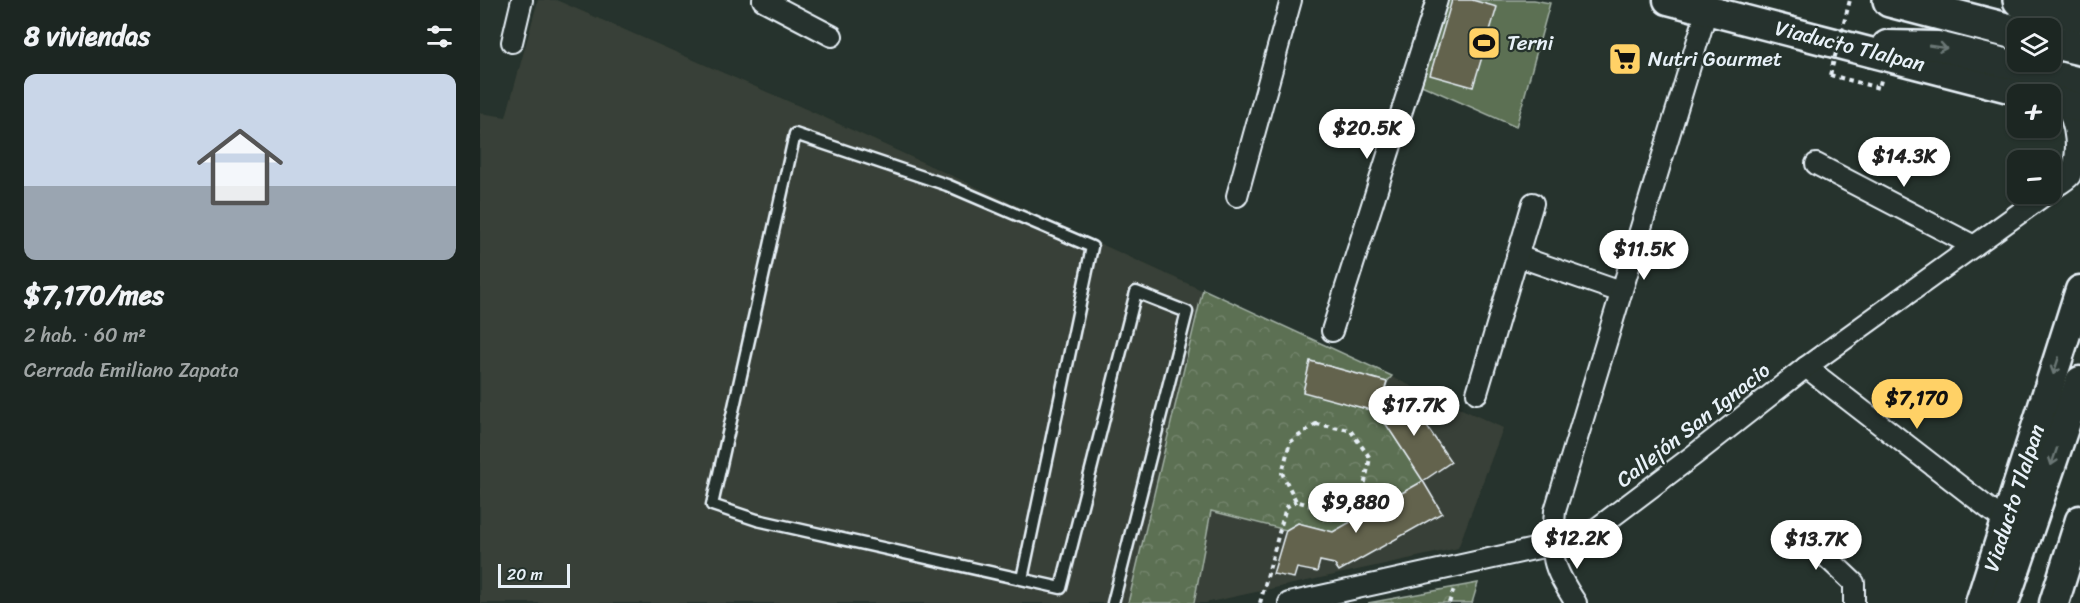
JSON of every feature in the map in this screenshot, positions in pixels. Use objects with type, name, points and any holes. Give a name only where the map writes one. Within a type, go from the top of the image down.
[{"type":"highway","points":[[1890,0],[2007,30]]},
{"type":"highway","points":[[2020,0],[2080,15]]},
{"type":"highway","points":[[2061,44],[2080,48]]},
{"type":"main road","name":"Viaducto Tlalpan","points":[[1668,0],[1858,47],[2007,87]]},
{"type":"main road","points":[[1858,47],[1911,44],[1938,46],[2068,98]]},
{"type":"main road","name":"Viaducto Tlalpan","points":[[1980,603],[2080,290]]},
{"type":"main road","points":[[2004,603],[2080,381]]},
{"type":"main road","points":[[2054,603],[2080,520]]},
{"type":"street","points":[[512,42],[522,0]]},
{"type":"street","points":[[763,0],[832,36]]},
{"type":"street","points":[[1237,196],[1291,0]]},
{"type":"street","points":[[1332,331],[1437,0]]},
{"type":"street","points":[[1576,603],[1555,572],[1552,546],[1556,507],[1707,10]]},
{"type":"street","points":[[2061,184],[2075,177],[2079,136],[2068,98]]},
{"type":"street","points":[[1816,164],[1974,246]]},
{"type":"street","points":[[1477,393],[1533,203]]},
{"type":"street","name":"Callejón San Ignacio","points":[[1289,603],[1584,538],[1806,367],[2032,204]]},
{"type":"street","points":[[1517,256],[1621,292]]},
{"type":"street","points":[[1806,367],[2006,522]]},
{"type":"street","points":[[1800,532],[1854,583],[1854,603]]},
{"type":"lane","points":[[1022,579],[1092,248],[947,186],[795,134],[712,505],[757,520],[1061,588],[1136,292],[1187,312],[1113,603]]},
{"type":"path","points":[[1850,0],[1830,75],[1879,88]]},
{"type":"path","points":[[1260,603],[1286,507],[1296,501],[1332,512],[1362,496],[1370,458],[1350,430],[1316,424],[1290,442],[1282,473],[1296,501]]},
{"type":"shaded area","points":[[538,0],[556,0],[808,110],[1503,428],[1458,548],[1205,603],[480,603],[480,113],[506,117]]},
{"type":"green space","name":"Terni","points":[[1443,0],[1534,0],[1550,3],[1516,127],[1417,83]]},
{"type":"green space","points":[[1203,289],[1392,376],[1387,382],[1311,361],[1303,391],[1378,412],[1423,481],[1333,532],[1298,523],[1286,530],[1211,511],[1194,603],[1128,603]]},
{"type":"green space","points":[[1478,583],[1472,603],[1368,603]]},
{"type":"building","points":[[1452,0],[1472,0],[1497,7],[1473,87],[1430,75]]},
{"type":"building","points":[[1310,361],[1387,382],[1378,412],[1303,392]]},
{"type":"building","points":[[1405,394],[1451,462],[1423,481],[1378,412]]},
{"type":"building","points":[[1423,481],[1442,513],[1339,571],[1334,564],[1320,561],[1317,572],[1297,568],[1294,578],[1273,574],[1286,530],[1298,523],[1333,532]]},
{"type":"place","name":"Terni","points":[[1484,43]]},
{"type":"place","name":"Nutri Gourmet","points":[[1625,59]]}]
